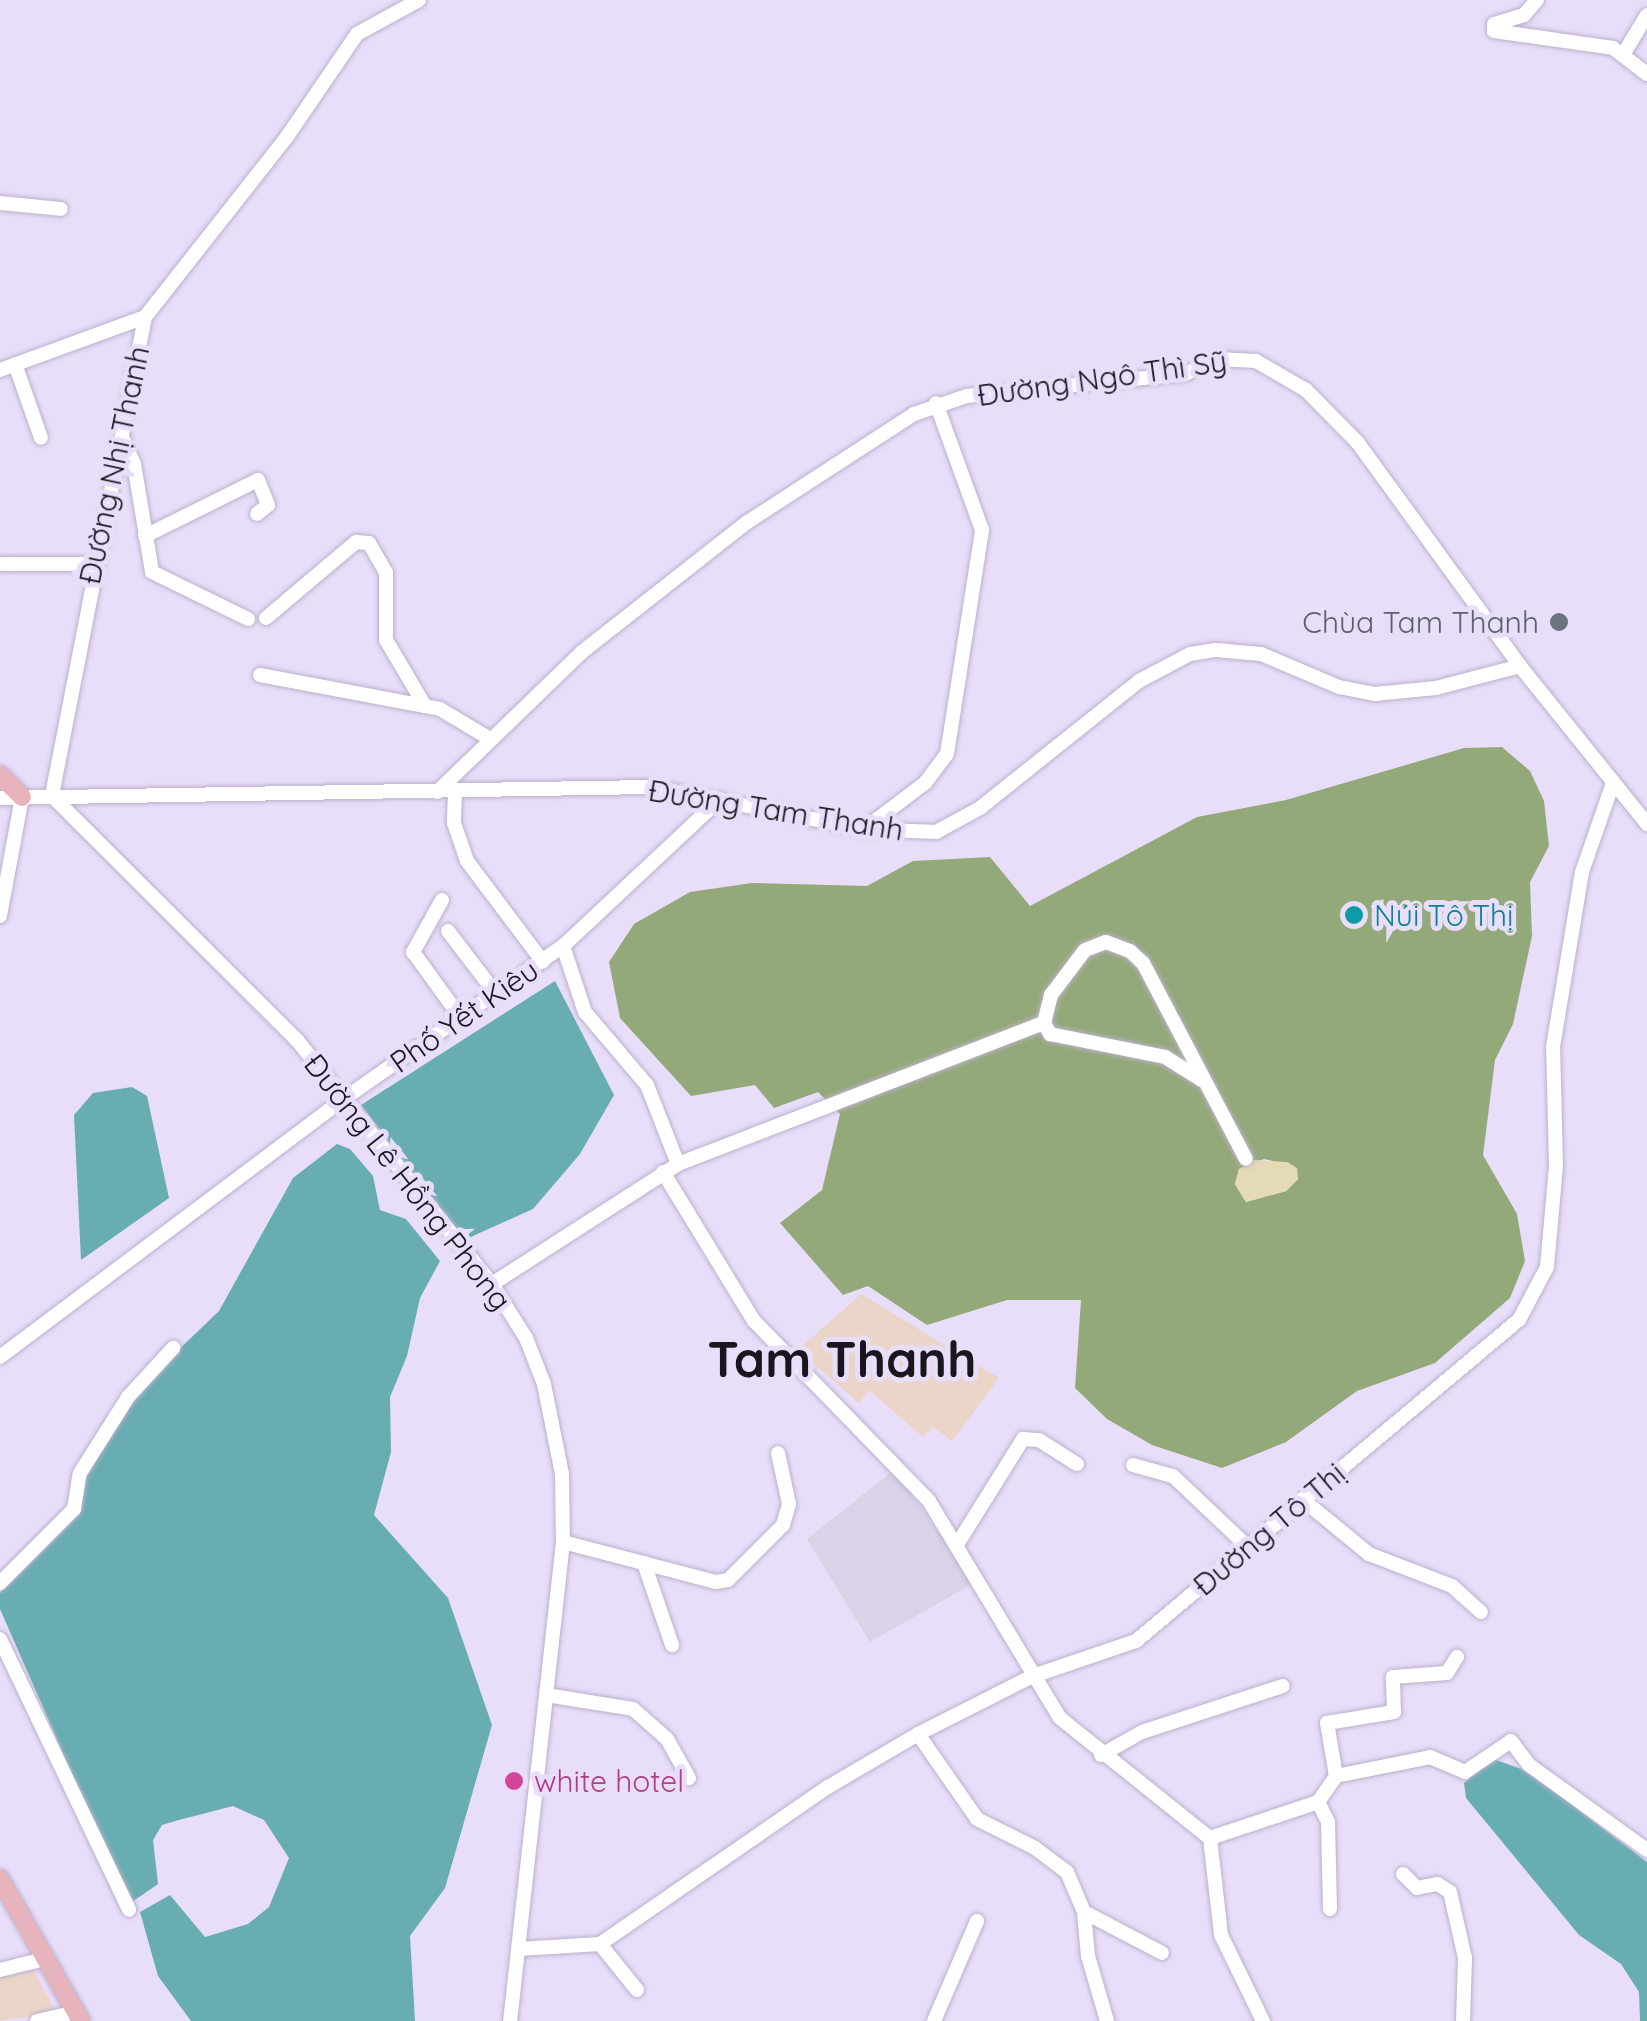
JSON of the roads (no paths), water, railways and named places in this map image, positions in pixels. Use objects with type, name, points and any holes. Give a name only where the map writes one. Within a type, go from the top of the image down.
[{"type":"main road","points":[[0,775],[22,797]]},
{"type":"main road","points":[[1,1882],[78,2016]]},
{"type":"street","name":"Đường Nhị Thanh","points":[[52,796],[93,564],[145,317],[286,138],[357,34],[419,0]]},
{"type":"street","points":[[1537,0],[1524,15],[1494,24],[1494,32],[1576,40],[1624,53],[1647,74]]},
{"type":"street","points":[[1624,53],[1647,15]]},
{"type":"street","points":[[0,204],[62,209]]},
{"type":"street","points":[[0,370],[145,317]]},
{"type":"street","name":"Đường Ngô Thì Sỹ","points":[[438,792],[487,738],[582,652],[746,522],[936,403],[1185,374],[1217,360],[1272,368],[1306,390],[1358,443],[1520,666]]},
{"type":"street","points":[[15,364],[41,438]]},
{"type":"street","points":[[864,829],[925,782],[947,754],[982,530],[936,403]]},
{"type":"street","points":[[122,437],[134,464],[145,536],[158,576],[192,586],[248,618]]},
{"type":"street","points":[[145,536],[258,480],[268,506],[257,514]]},
{"type":"street","points":[[266,618],[356,542],[368,543],[386,572],[386,640],[425,706]]},
{"type":"street","points":[[0,564],[93,564]]},
{"type":"street","name":"Đường Tam Thanh","points":[[0,798],[650,787],[864,829],[936,832],[963,820],[1140,681],[1190,654],[1261,654],[1352,692],[1375,694],[1436,688],[1520,666]]},
{"type":"street","points":[[1520,666],[1612,786],[1647,824]]},
{"type":"street","points":[[260,675],[450,712],[487,738]]},
{"type":"street","name":"Đường Tô Thị","points":[[600,1944],[828,1788],[918,1734],[1032,1676],[1136,1642],[1520,1320],[1547,1267],[1552,1214],[1553,1046],[1560,990],[1582,872],[1612,786]]},
{"type":"street","points":[[454,791],[454,822],[467,861],[543,962]]},
{"type":"street","name":"Đường Lê Hồng Phong","points":[[52,796],[298,1040],[492,1284],[526,1338],[548,1398],[562,1474],[563,1542],[510,2021]]},
{"type":"street","points":[[0,916],[22,797]]},
{"type":"street","name":"Phố Yết Kiêu","points":[[0,1358],[345,1098],[543,962],[720,799]]},
{"type":"street","points":[[442,900],[412,952],[460,1018]]},
{"type":"street","points":[[448,931],[496,994]]},
{"type":"street","points":[[1207,1084],[1165,1057],[1050,1034],[1044,1023],[1051,995],[1084,950],[1106,942],[1124,947],[1143,963],[1207,1084],[1246,1159]]},
{"type":"street","points":[[563,946],[585,1012],[647,1085],[678,1164]]},
{"type":"street","points":[[492,1284],[598,1221],[678,1164],[1044,1023]]},
{"type":"street","points":[[663,1172],[754,1321],[905,1472],[958,1544],[1060,1718],[1100,1754],[1210,1838],[1221,1935],[1263,2021]]},
{"type":"street","points":[[0,1583],[74,1509],[80,1473],[128,1397],[173,1348]]},
{"type":"street","points":[[958,1544],[1023,1439],[1038,1440],[1077,1464]]},
{"type":"street","points":[[563,1542],[716,1582],[738,1573],[783,1525],[789,1504],[778,1452]]},
{"type":"street","points":[[1132,1466],[1172,1476],[1247,1546]]},
{"type":"street","points":[[1302,1500],[1369,1554],[1452,1586],[1481,1612]]},
{"type":"street","points":[[644,1564],[672,1645]]},
{"type":"street","points":[[0,1639],[129,1910]]},
{"type":"street","points":[[1336,1776],[1327,1723],[1394,1712],[1393,1677],[1447,1673],[1457,1658]]},
{"type":"street","points":[[1100,1754],[1160,1726],[1284,1686]]},
{"type":"street","points":[[546,1695],[633,1708],[667,1738],[690,1778]]},
{"type":"street","points":[[918,1734],[977,1819],[1056,1861],[1084,1912],[1088,1956],[1107,2021]]},
{"type":"street","points":[[1210,1838],[1318,1802],[1336,1776],[1430,1757],[1465,1772],[1510,1741],[1530,1765],[1647,1850]]},
{"type":"street","points":[[1318,1802],[1328,1822],[1330,1909]]},
{"type":"street","points":[[1403,1874],[1412,1886],[1438,1884],[1450,1892],[1464,1958],[1463,2021]]},
{"type":"street","points":[[1084,1912],[1162,1953]]},
{"type":"street","points":[[934,2021],[977,1921]]},
{"type":"street","points":[[518,1949],[600,1944],[637,1990]]},
{"type":"street","points":[[0,1970],[48,1958]]},
{"type":"street","points":[[37,2021],[78,2016]]},
{"type":"place","name":"Chùa Tam Thanh","points":[[1559,622]]},
{"type":"place","name":"Núi Tô Thị","points":[[1354,915]]},
{"type":"place","name":"white hotel","points":[[514,1781]]},
{"type":"district","name":"Tam Thanh","points":[[842,1359]]}]
